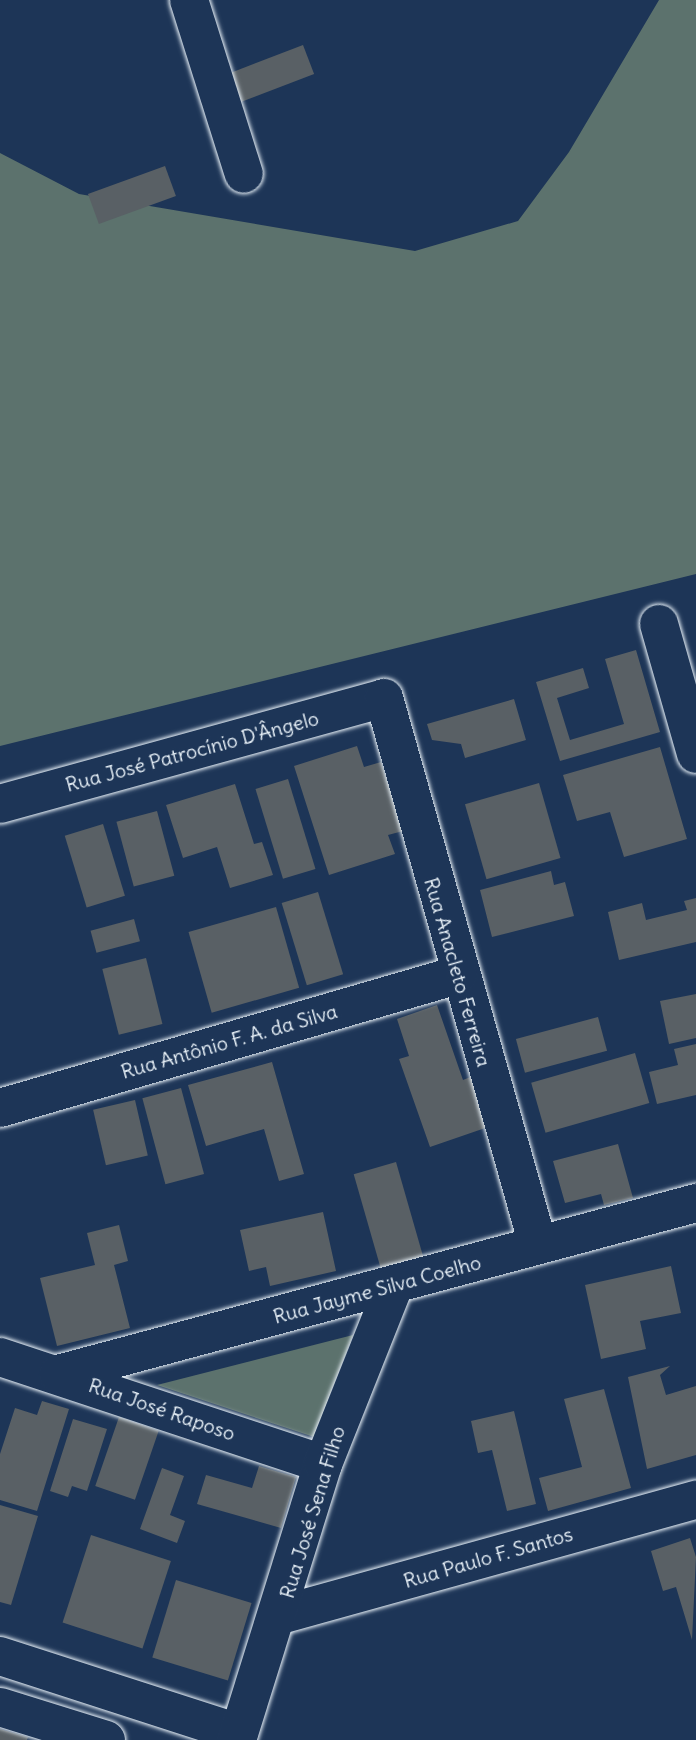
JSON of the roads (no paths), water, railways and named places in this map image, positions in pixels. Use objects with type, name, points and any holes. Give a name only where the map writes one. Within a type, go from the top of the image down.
[{"type":"street","points":[[189,0],[244,174]]},
{"type":"street","points":[[659,624],[696,754]]},
{"type":"street","name":"Rua José Patrocínio D'Ângelo","points":[[0,804],[384,698]]},
{"type":"street","name":"Rua Anacleto Ferreira","points":[[384,698],[458,975],[538,1245]]},
{"type":"street","name":"Rua Antônio F. A. da Silva","points":[[0,1108],[458,975]]},
{"type":"street","name":"Rua Jayme Silva Coelho","points":[[58,1374],[696,1203]]},
{"type":"street","name":"Rua José Sena Filho","points":[[238,1736],[280,1615],[323,1464],[394,1286]]},
{"type":"street","name":"Rua José Raposo","points":[[0,1357],[323,1464]]},
{"type":"street","name":"Rua Paulo F. Santos","points":[[280,1615],[696,1500]]},
{"type":"street","points":[[0,1656],[238,1736]]},
{"type":"street","points":[[0,1707],[106,1740]]}]
